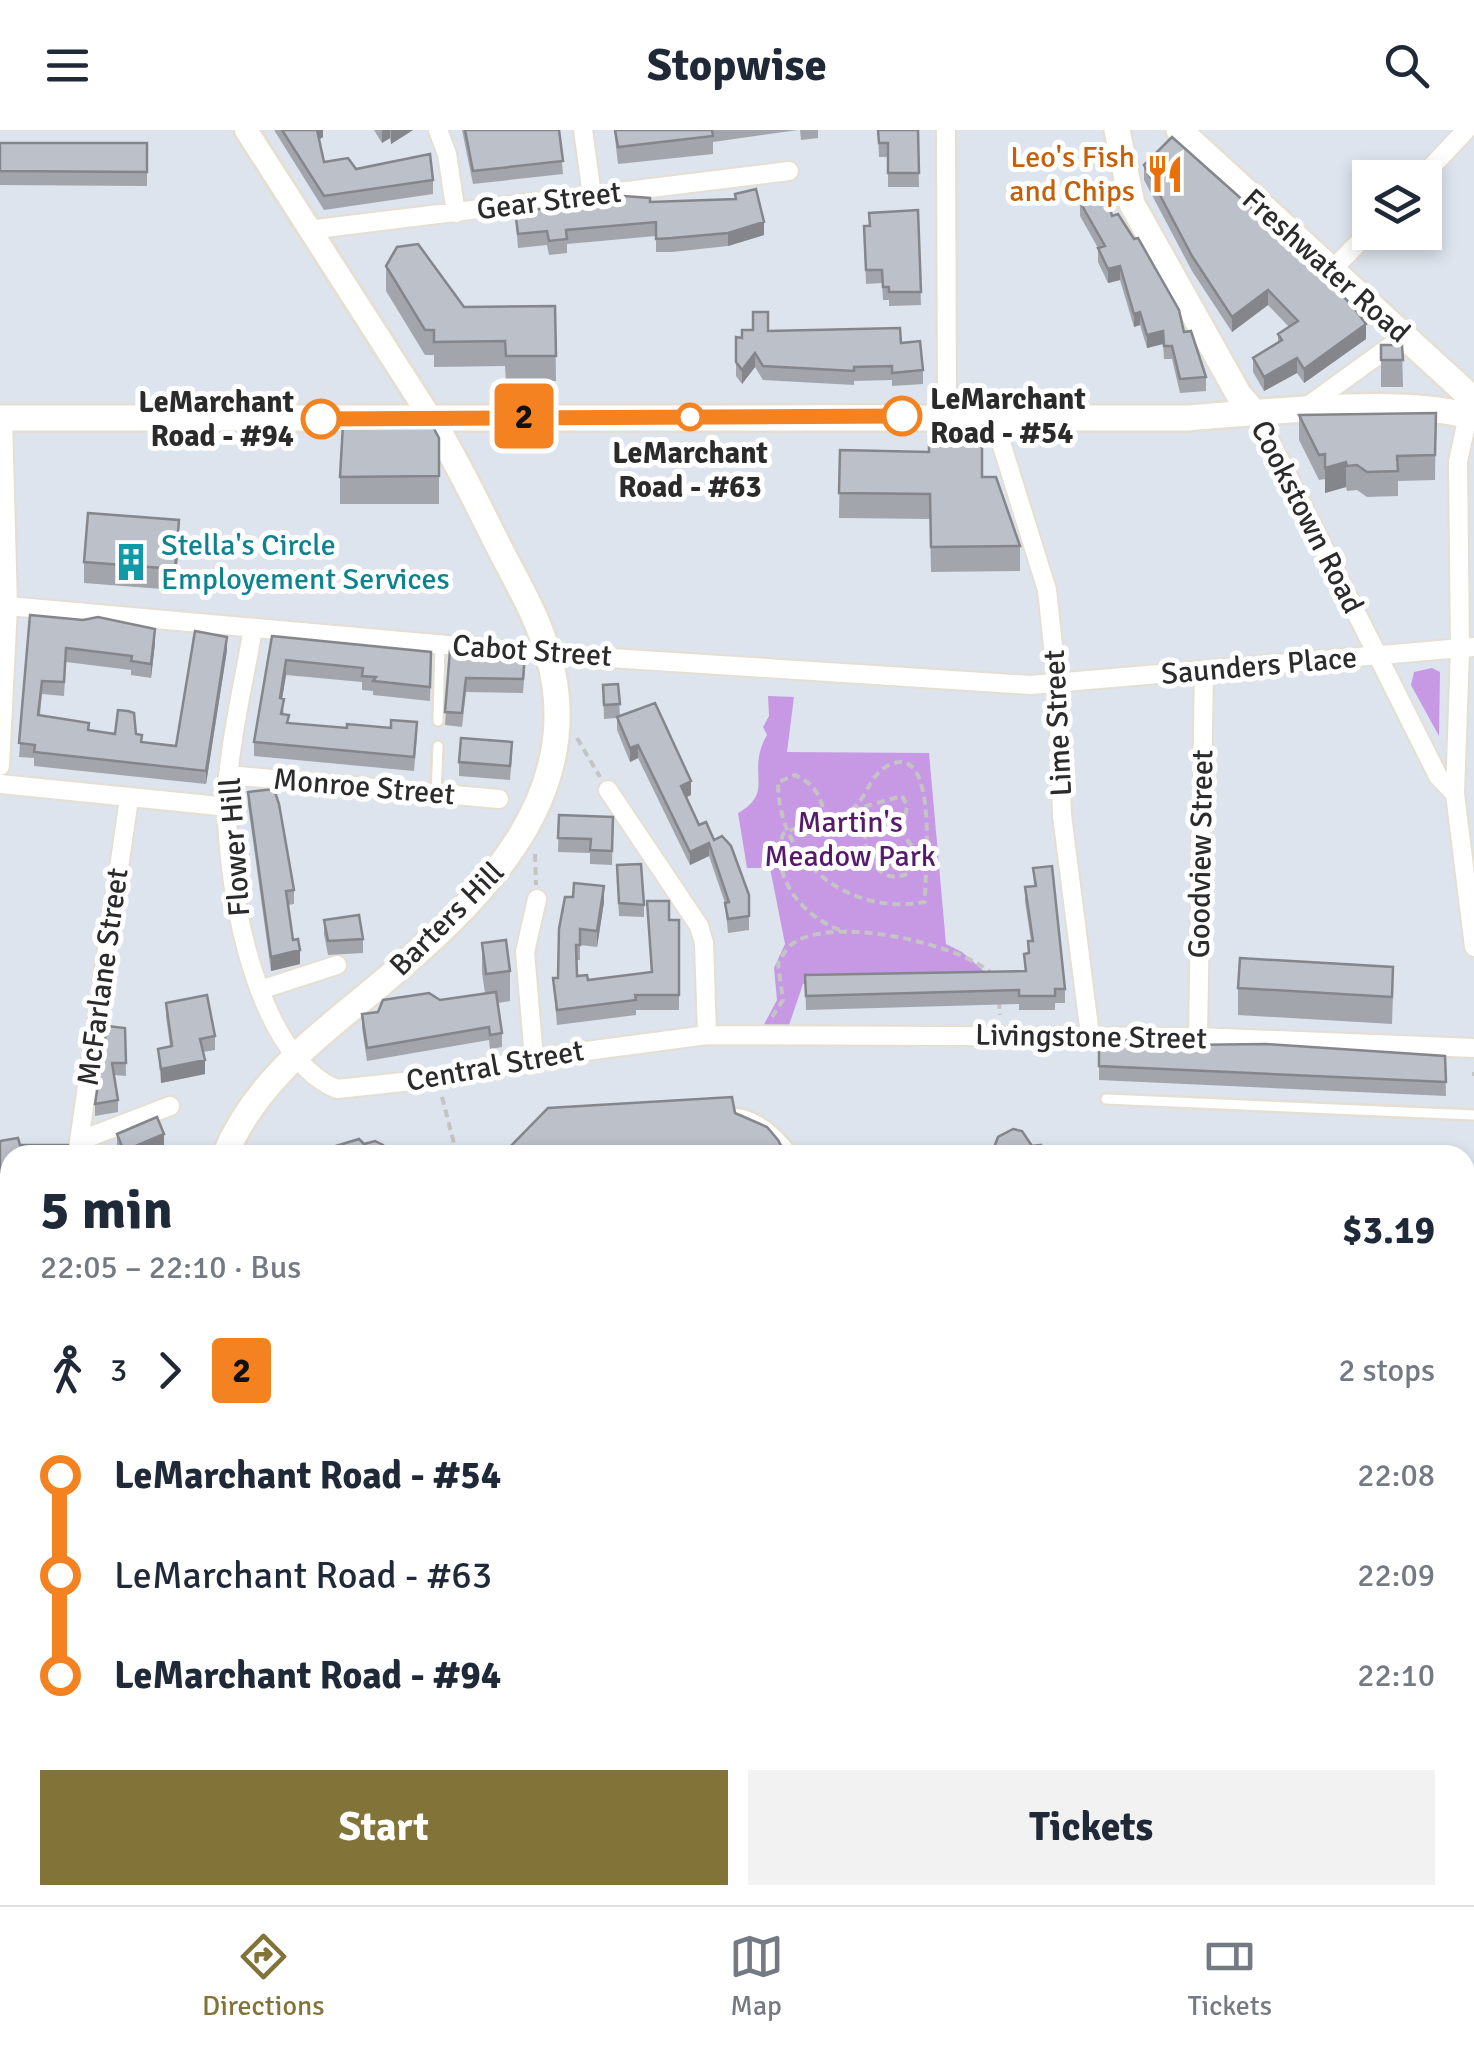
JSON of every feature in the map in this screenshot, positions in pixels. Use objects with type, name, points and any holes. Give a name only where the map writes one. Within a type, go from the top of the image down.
[{"type":"main road","name":"Cookstown Road","points":[[1117,130],[1132,204],[1239,394],[1257,414]]},
{"type":"main road","name":"Freshwater Road","points":[[1191,134],[1331,272],[1404,336],[1472,411]]},
{"type":"main road","points":[[1,418],[993,417],[1302,410],[1472,411]]},
{"type":"main road","name":"Barters Hill","points":[[230,1145],[240,1124],[296,1054],[472,902],[515,850],[530,824],[553,753],[556,710],[548,654],[529,605],[430,417]]},
{"type":"street","points":[[246,130],[430,417]]},
{"type":"street","points":[[438,130],[447,154],[456,213]]},
{"type":"street","points":[[583,130],[592,194]]},
{"type":"street","points":[[946,130],[947,416]]},
{"type":"street","points":[[1438,160],[1466,130]]},
{"type":"street","name":"Gear Street","points":[[308,230],[789,171]]},
{"type":"street","points":[[1331,272],[1352,250]]},
{"type":"street","points":[[1302,410],[1404,336]]},
{"type":"street","points":[[1472,411],[1460,438],[1457,483],[1467,648],[1455,794],[1474,947]]},
{"type":"street","name":"Cookstown Road","points":[[1257,414],[1438,776],[1455,794]]},
{"type":"street","name":"Lime Street","points":[[993,417],[1047,590],[1057,683],[1062,815],[1090,1036]]},
{"type":"street","points":[[0,766],[8,606],[1,418]]},
{"type":"street","name":"Cabot Street","points":[[8,606],[548,654],[811,672],[1057,683]]},
{"type":"street","name":"Flower Hill","points":[[253,628],[228,775],[241,930],[260,990],[296,1054]]},
{"type":"street","name":"Saunders Place","points":[[1057,683],[1467,648]]},
{"type":"street","name":"Goodview Street","points":[[1198,1037],[1204,670]]},
{"type":"street","name":"Monroe Street","points":[[228,775],[499,799]]},
{"type":"street","name":"Monroe Street","points":[[0,784],[229,807]]},
{"type":"street","points":[[608,790],[699,926],[704,943],[707,1035]]},
{"type":"street","name":"McFarlane Street","points":[[78,1145],[129,799]]},
{"type":"street","points":[[534,1058],[525,952],[537,899]]},
{"type":"street","points":[[260,990],[337,966]]},
{"type":"street","name":"Livingstone Street","points":[[707,1035],[1198,1037],[1474,1048]]},
{"type":"street","name":"Central Street","points":[[296,1054],[326,1084],[355,1090],[534,1058],[707,1035]]},
{"type":"street","points":[[85,1145],[170,1106]]},
{"type":"lane","points":[[438,721],[440,644]]},
{"type":"lane","points":[[436,794],[438,746]]},
{"type":"lane","points":[[1106,1098],[1474,1115]]},
{"type":"lane","points":[[716,1113],[749,1116],[786,1145]]},
{"type":"path","points":[[556,710],[608,790]]},
{"type":"path","points":[[825,820],[816,790],[795,775],[778,782],[788,831],[810,868],[838,890],[869,902],[925,902],[926,792],[914,768],[902,762],[891,764],[870,780],[852,810]]},
{"type":"path","points":[[903,833],[866,829],[868,855],[875,869],[902,878],[911,872],[914,850],[903,833],[907,804],[902,796],[788,831],[778,846],[781,865],[798,903],[833,929],[916,940],[981,964],[992,974]]},
{"type":"path","points":[[530,824],[537,899]]},
{"type":"path","points":[[769,1021],[783,1000],[778,964],[790,945],[847,932]]},
{"type":"path","points":[[999,990],[1000,1014]]},
{"type":"path","points":[[442,1097],[454,1145]]},
{"type":"green space","points":[[1432,668],[1440,672],[1439,736],[1411,685],[1414,672]]},
{"type":"green space","name":"Martin's Meadow Park","points":[[768,696],[794,697],[787,752],[929,753],[946,944],[962,952],[995,981],[803,984],[788,1028],[760,1032],[777,1000],[774,968],[785,944],[770,868],[747,868],[738,813],[749,805],[758,789],[761,748],[767,735],[763,727],[769,716]]},
{"type":"building","points":[[282,130],[317,130],[324,162],[348,158],[356,169],[430,154],[433,180],[324,196]]},
{"type":"building","points":[[465,130],[559,130],[563,161],[473,171]]},
{"type":"building","points":[[615,130],[712,130],[713,136],[618,147]]},
{"type":"building","points":[[878,130],[918,130],[919,173],[888,173],[888,143],[879,143]]},
{"type":"building","points":[[1172,137],[1255,211],[1351,304],[1366,324],[1304,369],[1297,358],[1264,377],[1253,358],[1282,340],[1278,334],[1298,321],[1268,290],[1232,317],[1192,256],[1144,165]]},
{"type":"building","points":[[0,143],[147,143],[147,172],[0,171]]},
{"type":"building","points":[[756,189],[764,222],[728,233],[656,239],[656,222],[566,230],[567,239],[549,241],[547,231],[518,234],[515,210],[563,208],[624,196],[650,198],[650,202],[736,199],[735,194]]},
{"type":"building","points":[[1107,196],[1112,216],[1118,214],[1134,239],[1138,238],[1179,310],[1184,332],[1191,331],[1206,377],[1180,379],[1172,346],[1164,346],[1163,331],[1147,335],[1140,312],[1134,314],[1120,266],[1108,269],[1098,248],[1105,246],[1080,202]]},
{"type":"building","points":[[918,210],[921,292],[889,292],[889,287],[883,287],[882,270],[866,270],[864,226],[870,226],[869,213]]},
{"type":"building","points":[[418,244],[464,307],[555,306],[556,356],[506,356],[505,341],[434,342],[434,330],[425,330],[386,266],[397,247]]},
{"type":"building","points":[[753,312],[768,312],[768,331],[900,328],[901,343],[920,341],[923,370],[892,373],[892,366],[854,367],[854,371],[763,366],[755,353],[742,370],[736,362],[736,337],[742,338],[742,330],[753,330]]},
{"type":"building","points":[[1381,345],[1402,345],[1403,360],[1381,360]]},
{"type":"building","points":[[1436,413],[1435,455],[1397,456],[1398,471],[1367,472],[1357,465],[1347,466],[1346,462],[1325,468],[1325,454],[1319,455],[1299,415]]},
{"type":"building","points":[[343,424],[433,427],[439,438],[439,476],[340,477]]},
{"type":"building","points":[[982,436],[982,477],[996,477],[1020,546],[931,547],[930,494],[839,493],[840,450],[929,452],[929,437]]},
{"type":"building","points":[[88,513],[179,520],[175,569],[84,562]]},
{"type":"building","points":[[30,615],[83,620],[98,617],[155,629],[151,664],[131,661],[132,656],[66,648],[64,682],[42,681],[38,715],[89,723],[88,730],[115,734],[118,710],[128,711],[134,713],[141,742],[176,746],[195,631],[227,637],[206,771],[34,752],[35,745],[19,743]]},
{"type":"building","points":[[272,636],[431,652],[430,687],[373,681],[376,677],[362,676],[363,668],[286,660],[280,698],[284,699],[281,714],[289,715],[287,723],[391,728],[391,720],[417,722],[414,757],[254,742]]},
{"type":"building","points":[[450,650],[525,655],[523,679],[466,678],[462,713],[445,712]]},
{"type":"building","points":[[618,684],[620,704],[604,705],[603,685]]},
{"type":"building","points":[[655,703],[691,781],[681,786],[699,825],[706,822],[714,840],[722,836],[731,846],[749,895],[749,916],[728,919],[725,903],[729,902],[709,843],[690,852],[638,745],[630,748],[617,717]]},
{"type":"building","points":[[461,738],[512,742],[510,766],[459,762]]},
{"type":"building","points":[[274,789],[294,890],[286,891],[293,940],[298,939],[300,950],[271,957],[248,792]]},
{"type":"building","points":[[559,815],[613,817],[612,851],[590,850],[591,839],[558,838]]},
{"type":"building","points":[[641,864],[644,905],[619,903],[617,865]]},
{"type":"building","points":[[1052,866],[1065,989],[1055,989],[1055,996],[1019,996],[1019,990],[806,996],[805,975],[1026,971],[1024,954],[1029,953],[1028,941],[1033,941],[1025,887],[1036,886],[1033,868]]},
{"type":"building","points":[[574,883],[604,886],[597,931],[580,929],[577,976],[587,975],[588,980],[652,972],[647,901],[669,901],[669,920],[679,920],[679,995],[635,995],[636,1000],[557,1010],[553,978],[558,978],[559,929],[565,897],[573,897]]},
{"type":"building","points":[[359,915],[363,939],[328,941],[324,920]]},
{"type":"building","points":[[506,940],[510,971],[486,974],[482,943]]},
{"type":"building","points":[[1240,958],[1393,967],[1392,997],[1238,988]]},
{"type":"building","points":[[496,992],[502,1033],[490,1035],[489,1027],[367,1048],[362,1014],[378,1012],[383,1000],[429,993],[440,1000]]},
{"type":"building","points":[[207,995],[215,1036],[200,1039],[205,1060],[161,1069],[158,1049],[172,1046],[166,1003]]},
{"type":"building","points":[[107,1026],[125,1028],[126,1063],[112,1063],[118,1100],[95,1104]]},
{"type":"building","points":[[1116,1039],[1445,1056],[1446,1082],[1099,1066],[1099,1043]]},
{"type":"building","points":[[732,1097],[735,1113],[767,1127],[781,1145],[512,1145],[548,1108]]},
{"type":"building","points":[[157,1117],[164,1134],[138,1145],[122,1145],[117,1134]]},
{"type":"building","points":[[1013,1129],[1022,1131],[1031,1145],[995,1145],[998,1137]]},
{"type":"building","points":[[18,1138],[20,1145],[0,1145],[0,1141]]},
{"type":"building","points":[[359,1139],[364,1144],[375,1141],[383,1145],[339,1145]]},
{"type":"bus line","name":"2","points":[[321,419],[902,416]]},
{"type":"place","name":"Leo's Fish and Chips","points":[[1165,174]]},
{"type":"place","name":"LeMarchant Road - #54","points":[[902,416]]},
{"type":"place","name":"LeMarchant Road - #63","points":[[690,417]]},
{"type":"place","name":"LeMarchant Road - #94","points":[[321,419]]},
{"type":"place","name":"Stella's Circle Employement Services","points":[[131,562]]}]
